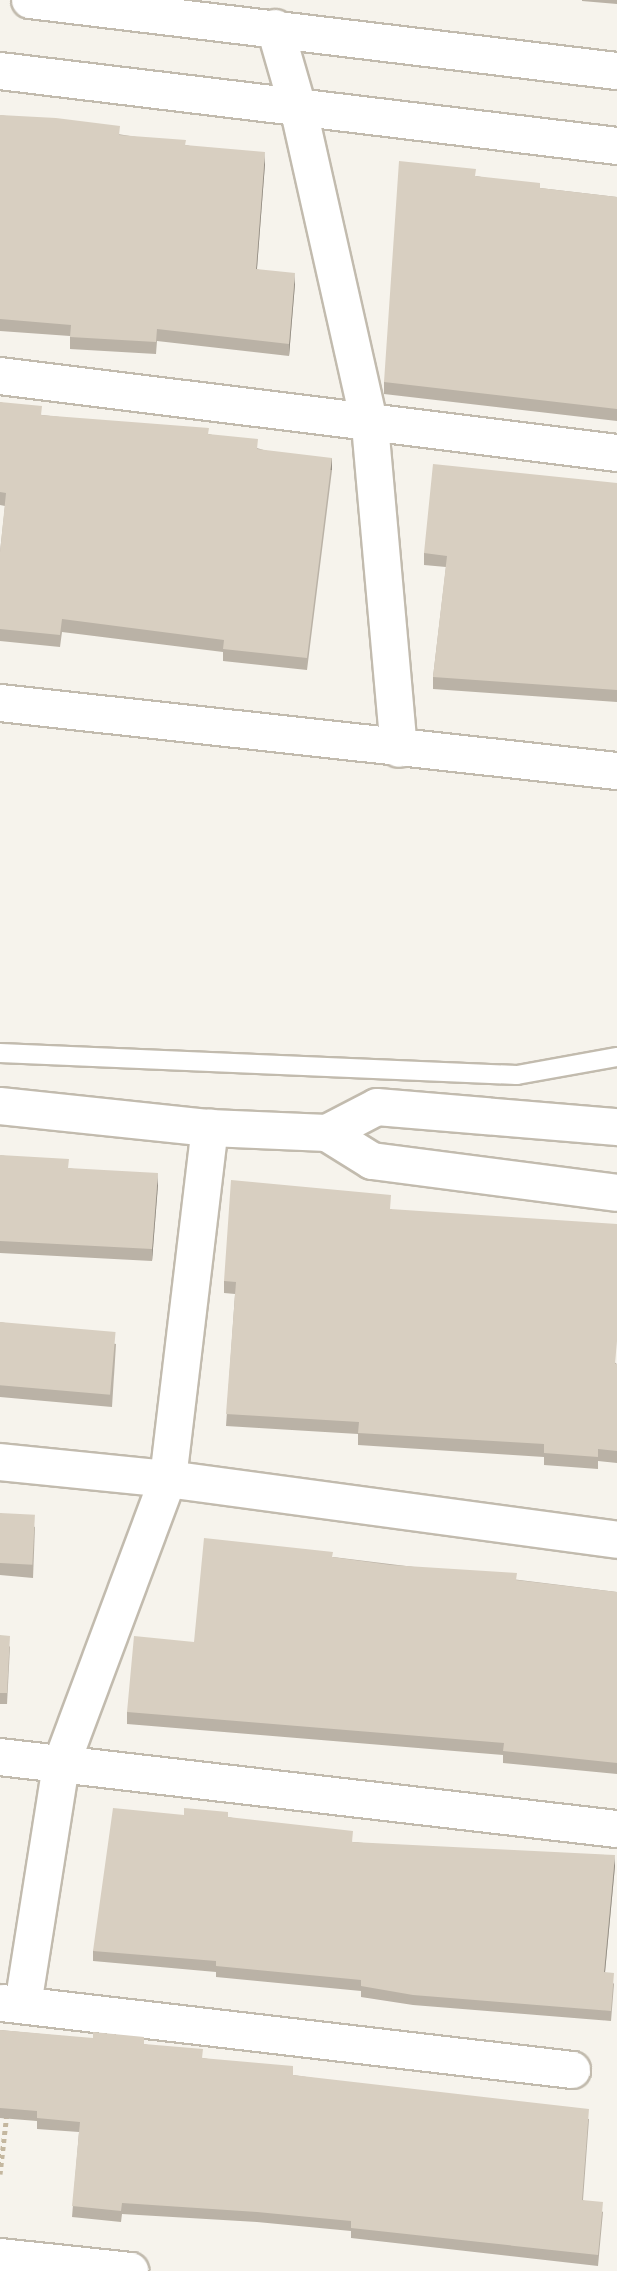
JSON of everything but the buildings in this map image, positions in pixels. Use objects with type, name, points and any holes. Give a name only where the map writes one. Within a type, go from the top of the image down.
[{"type":"street","points":[[30,0],[617,71]]},
{"type":"street","points":[[275,28],[299,111],[370,425],[399,749]]},
{"type":"street","points":[[0,71],[299,111],[617,146]]},
{"type":"street","points":[[0,376],[370,425],[617,453]]},
{"type":"street","points":[[0,703],[617,771]]},
{"type":"street","points":[[0,1106],[210,1128],[327,1133],[372,1161],[617,1193]]},
{"type":"street","points":[[327,1133],[377,1107],[617,1127]]},
{"type":"street","points":[[210,1128],[168,1479],[61,1765],[12,2004],[572,2070]]},
{"type":"street","points":[[0,1462],[168,1479],[617,1540]]},
{"type":"street","points":[[0,1757],[617,1829]]},
{"type":"street","points":[[0,2257],[48,2267],[130,2271]]},
{"type":"lane","points":[[0,1053],[517,1075],[617,1057]]},
{"type":"path","points":[[0,2174],[8,2104]]}]
